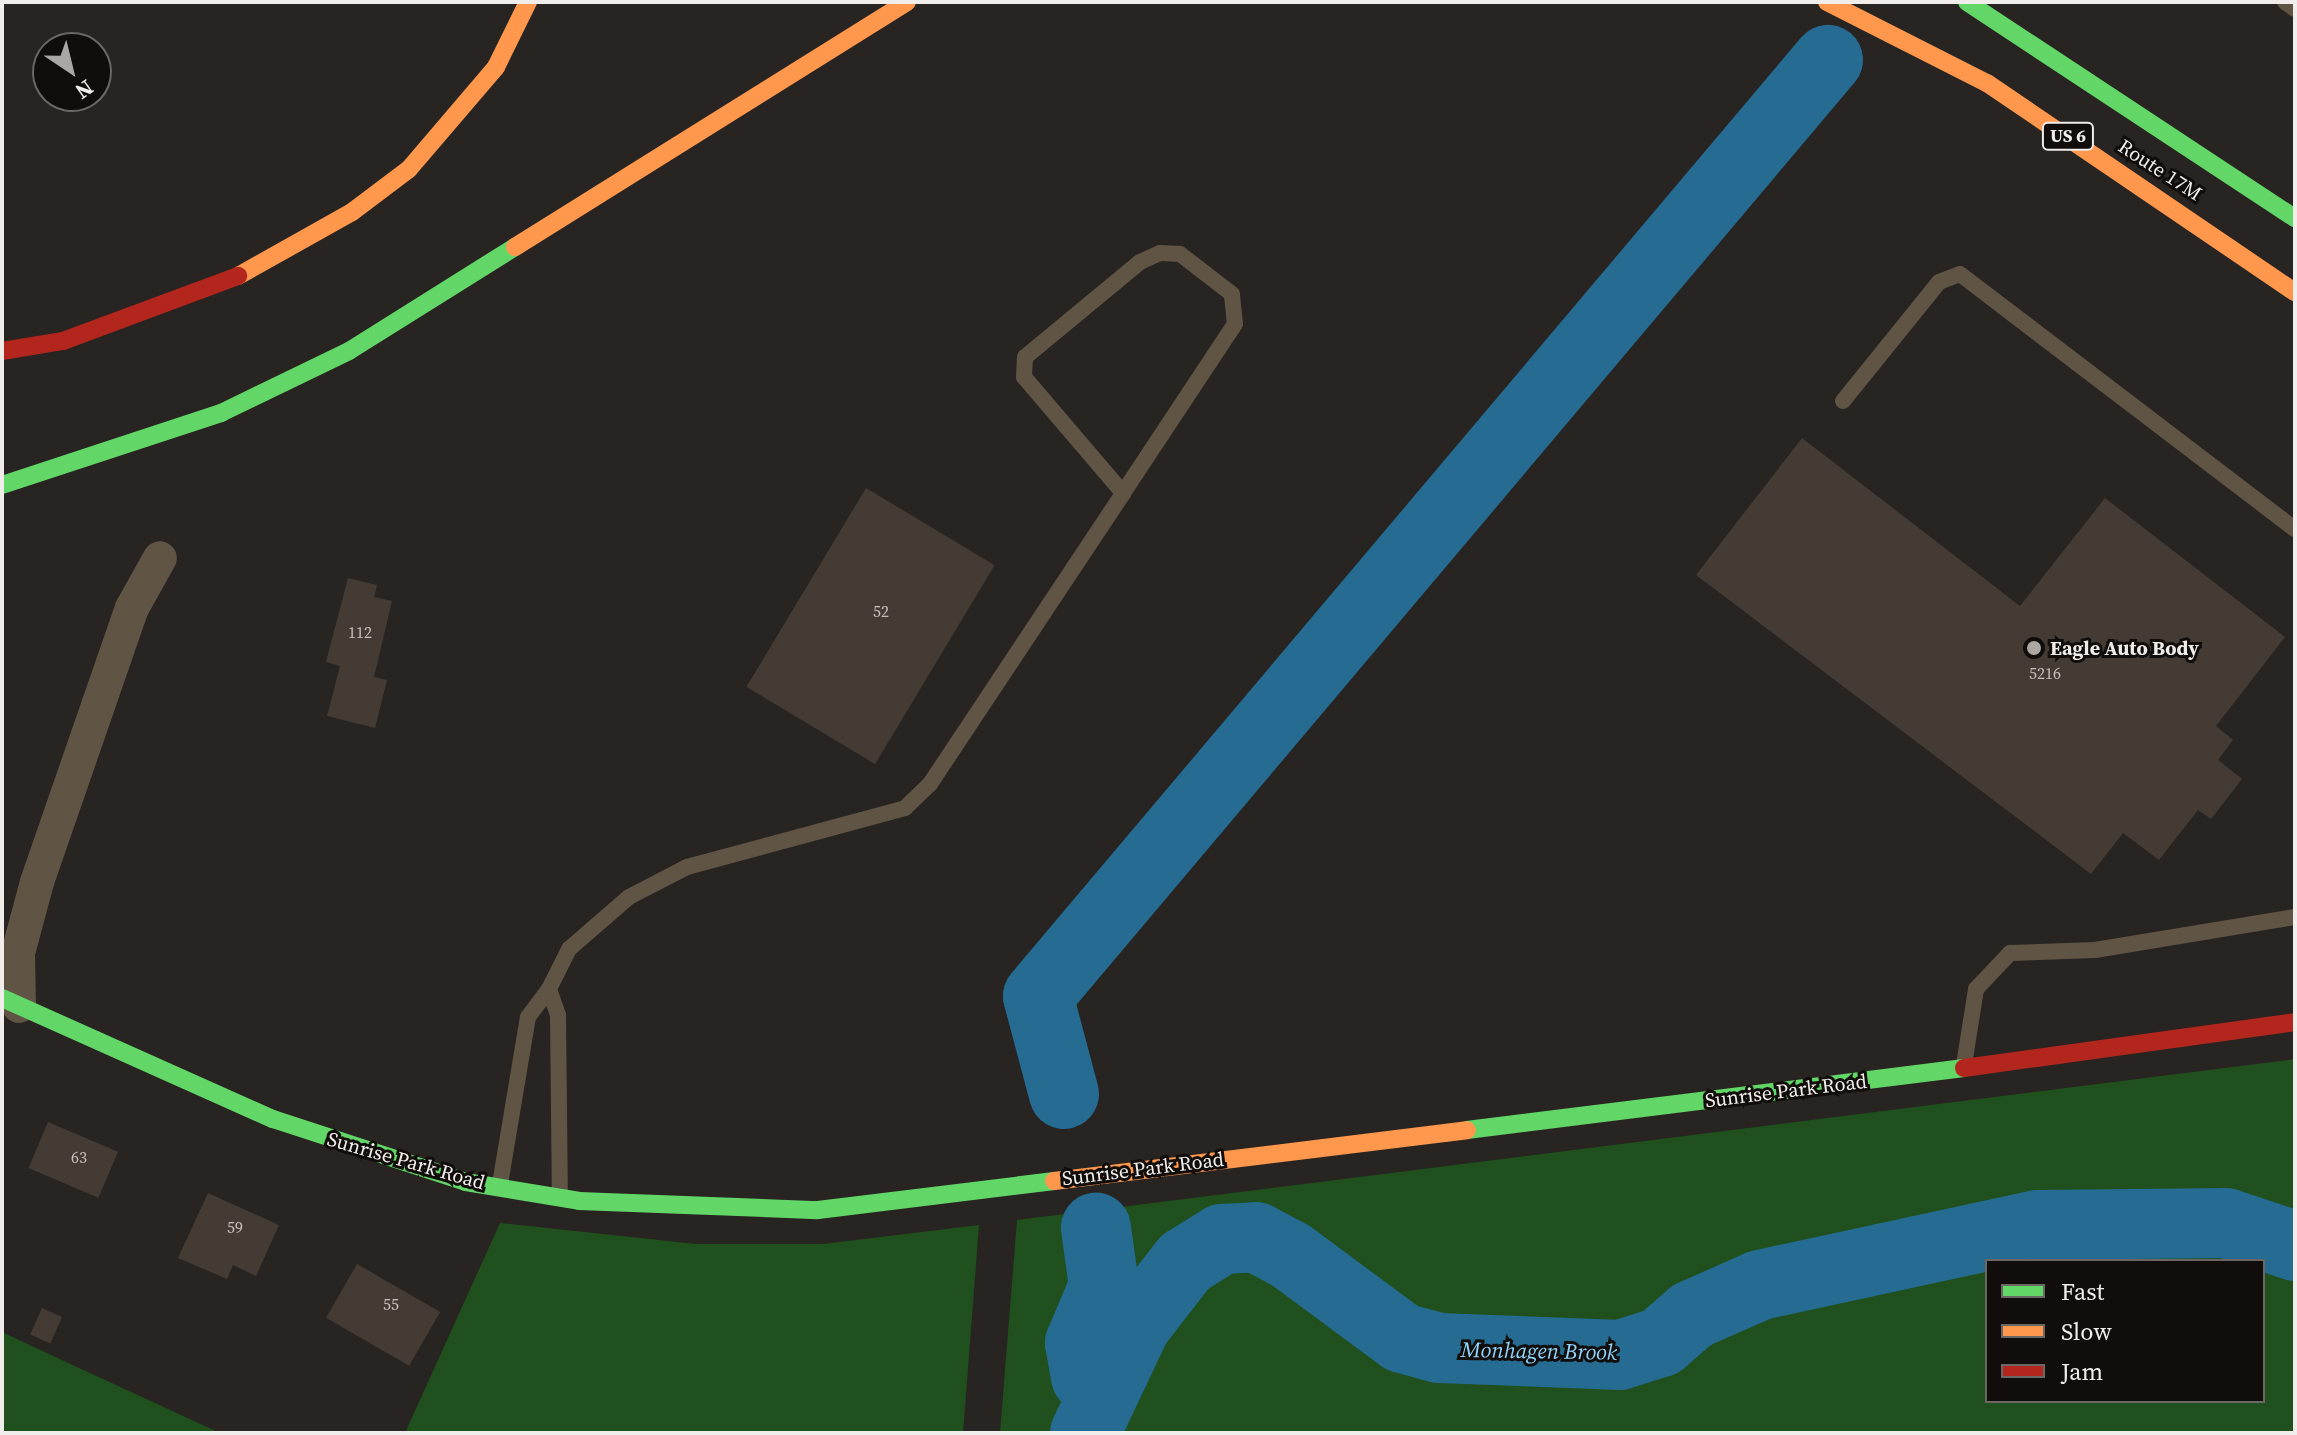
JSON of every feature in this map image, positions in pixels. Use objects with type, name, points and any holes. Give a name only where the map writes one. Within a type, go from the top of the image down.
[{"type":"main road","points":[[2,351],[63,341],[213,290],[352,212],[409,169],[454,123],[496,67],[528,2]]},
{"type":"main road","points":[[2,485],[221,413],[349,351],[907,2]]},
{"type":"main road","name":"Route 17M","points":[[1827,2],[1987,83],[2197,220],[2295,292]]},
{"type":"main road","name":"Route 17M","points":[[1967,2],[2103,86],[2295,218]]},
{"type":"main road","name":"Sunrise Park Road","points":[[11,1002],[273,1119],[377,1157],[499,1188],[560,1198],[818,1210],[2265,1031],[2295,1022]]},
{"type":"street","name":"Sunrise Park Road","points":[[11,1002],[18,953],[37,882],[132,608],[160,558]]},
{"type":"lane","points":[[2285,2],[2295,9]]},
{"type":"lane","points":[[499,1188],[528,1017],[549,989],[569,949],[595,924],[675,873],[905,808],[930,784],[1123,493],[1235,324],[1232,294],[1180,254],[1160,253],[1140,262],[1025,357],[1024,377],[1123,493]]},
{"type":"lane","points":[[1843,401],[1939,282],[1960,274],[2295,529]]},
{"type":"lane","points":[[1964,1068],[1976,989],[2010,953],[2095,950],[2295,917]]},
{"type":"lane","points":[[549,989],[558,1015],[560,1198]]},
{"type":"green space","points":[[2295,1059],[2295,1433],[1000,1433],[1017,1220]]},
{"type":"green space","points":[[500,1223],[696,1244],[823,1244],[979,1225],[963,1433],[405,1433]]},
{"type":"green space","points":[[2,1332],[64,1361],[220,1433],[2,1433]]},
{"type":"building","name":"Eagle Auto Body","points":[[1802,438],[2020,606],[2105,498],[2285,637],[2216,726],[2233,740],[2218,760],[2242,779],[2211,819],[2198,810],[2159,860],[2123,833],[2091,874],[1696,575]]},
{"type":"building","points":[[866,488],[995,565],[875,764],[747,687]]},
{"type":"building","points":[[348,578],[377,585],[374,597],[392,601],[374,677],[387,680],[375,728],[327,716],[340,666],[326,662]]},
{"type":"building","points":[[48,1122],[118,1152],[98,1198],[28,1168]]},
{"type":"building","points":[[208,1193],[279,1225],[256,1276],[233,1265],[227,1279],[178,1258]]},
{"type":"building","points":[[357,1264],[440,1312],[409,1366],[326,1318]]},
{"type":"building","points":[[42,1308],[62,1317],[50,1343],[30,1334]]},
{"type":"waterway","points":[[1064,1094],[1038,996],[1828,60]]},
{"type":"waterway","name":"Monhagen Brook","points":[[1085,1433],[1136,1325],[1185,1262],[1222,1239],[1256,1237],[1290,1255],[1402,1338],[1439,1348],[1620,1355],[1661,1342],[1692,1315],[1760,1285],[2038,1225],[2226,1223],[2295,1246]]},
{"type":"waterway","points":[[1086,1377],[1080,1343],[1104,1286],[1096,1228]]},
{"type":"traffic: fast","points":[[1967,2],[2295,218]]},
{"type":"traffic: fast","points":[[2,485],[221,413],[349,351],[515,247]]},
{"type":"traffic: fast","points":[[2,998],[273,1119],[466,1182],[579,1201],[818,1210],[1054,1181]]},
{"type":"traffic: fast","points":[[1467,1130],[1964,1068]]},
{"type":"traffic: slow","points":[[238,276],[352,212],[409,169],[496,67],[528,2]]},
{"type":"traffic: slow","points":[[515,247],[907,2]]},
{"type":"traffic: slow","points":[[1827,2],[1987,83],[2295,292]]},
{"type":"traffic: slow","points":[[1054,1181],[1467,1130]]},
{"type":"traffic: jam","points":[[2,351],[63,341],[238,276]]},
{"type":"traffic: jam","points":[[1964,1068],[2295,1022]]},
{"type":"place","name":"Eagle Auto Body","points":[[2034,648]]}]
